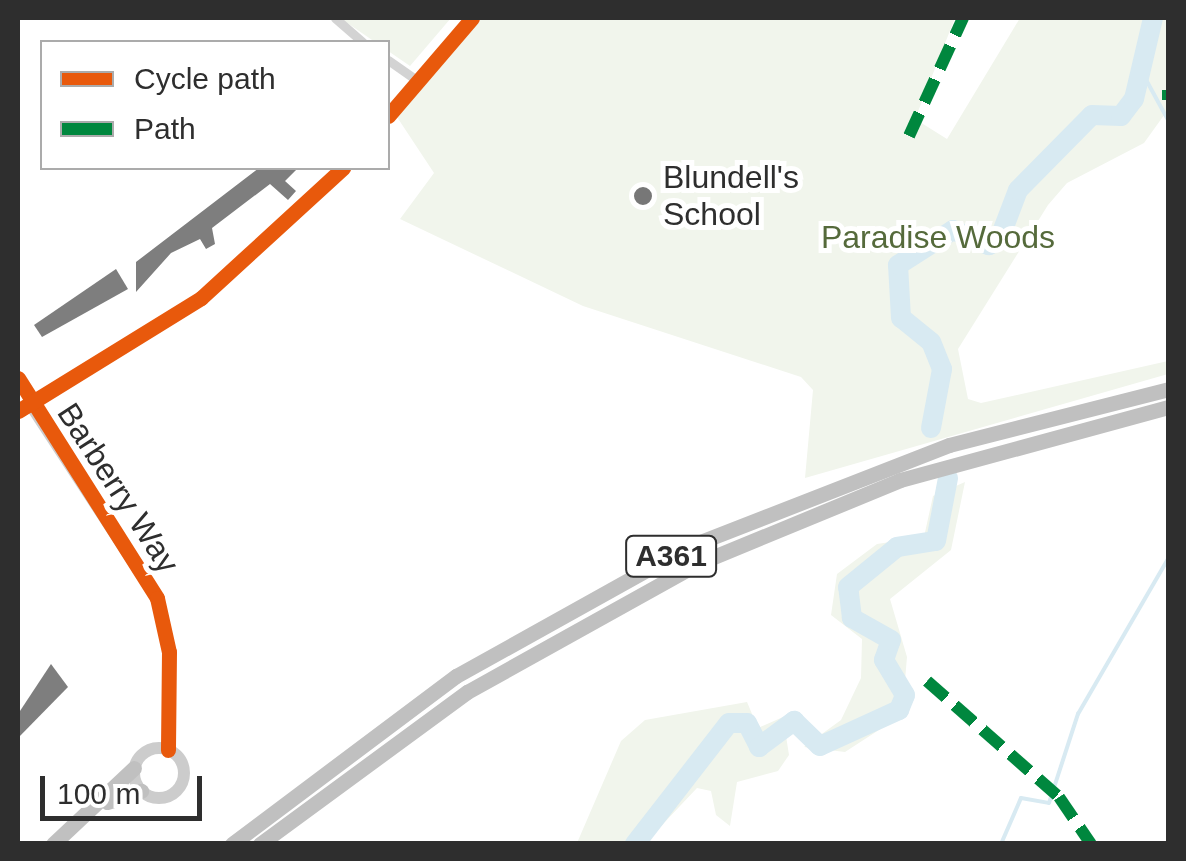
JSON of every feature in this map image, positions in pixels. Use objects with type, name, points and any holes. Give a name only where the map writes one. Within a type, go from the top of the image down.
[{"type":"highway","name":"A361","points":[[232,844],[456,676],[690,546],[948,445],[1168,389]]},
{"type":"highway","name":"A361","points":[[260,844],[467,692],[699,564],[900,480],[1168,407]]},
{"type":"highway","points":[[53,844],[104,803],[134,768]]},
{"type":"highway","points":[[104,803],[141,791]]},
{"type":"street","points":[[335,18],[360,40]]},
{"type":"street","points":[[390,114],[472,18]]},
{"type":"street","points":[[390,61],[418,81]]},
{"type":"street","points":[[18,412],[201,298],[341,170]]},
{"type":"street","name":"Barberry Way","points":[[18,378],[30,404],[153,589],[170,652],[168,750]]},
{"type":"street","name":"Barberry Way","points":[[146,751],[166,705]]},
{"type":"street","points":[[168,750],[182,764],[181,784],[160,798],[141,791],[134,768],[146,751],[168,750]]},
{"type":"green space","points":[[340,18],[451,18],[410,66],[390,52],[390,40],[372,40]]},
{"type":"green space","name":"Blundell's School","points":[[482,18],[955,18],[915,119],[947,139],[1020,18],[1168,18],[1167,111],[1144,143],[1067,183],[1048,205],[958,349],[968,399],[981,403],[1168,361],[1168,374],[805,478],[813,390],[801,377],[583,306],[400,219],[434,173],[397,117]]},
{"type":"green space","points":[[965,482],[951,550],[890,599],[907,657],[902,715],[845,752],[804,747],[841,720],[861,678],[862,639],[831,615],[837,574],[877,544],[924,537],[933,496]]},
{"type":"green space","points":[[747,702],[758,728],[783,717],[789,755],[778,771],[737,782],[730,826],[716,815],[711,791],[697,788],[645,843],[577,843],[621,741],[645,720]]},
{"type":"building","points":[[256,170],[296,170],[285,181],[296,191],[288,200],[270,184],[212,228],[215,244],[206,249],[200,239],[171,253],[136,292],[136,262]]},
{"type":"building","points":[[116,269],[128,289],[42,337],[34,325]]},
{"type":"building","points":[[51,664],[68,687],[18,738],[18,714]]},
{"type":"waterway","points":[[931,428],[942,369],[931,342],[901,318],[898,265],[953,230],[989,245],[999,240],[1018,190],[1092,115],[1121,116],[1134,99],[1153,18]]},
{"type":"waterway","points":[[1144,76],[1168,120]]},
{"type":"waterway","points":[[635,844],[729,723],[747,723],[759,747],[794,721],[820,746],[899,710],[905,695],[884,660],[891,640],[852,618],[848,587],[897,547],[936,541],[948,478]]},
{"type":"waterway","points":[[1001,844],[1021,798],[1049,803],[1078,714],[1168,559]]},
{"type":"marked path","points":[[909,136],[963,18]]},
{"type":"marked path","points":[[1168,90],[1168,100]]},
{"type":"marked path","points":[[927,681],[1059,797],[1091,844]]},
{"type":"cycle path","points":[[390,114],[472,18]]},
{"type":"cycle path","points":[[18,411],[201,298],[341,170]]},
{"type":"cycle path","points":[[18,378],[157,598],[169,652],[168,750]]},
{"type":"place","name":"Blundell's School","points":[[643,196]]},
{"type":"park label","name":"Paradise Woods","points":[[938,237]]}]
